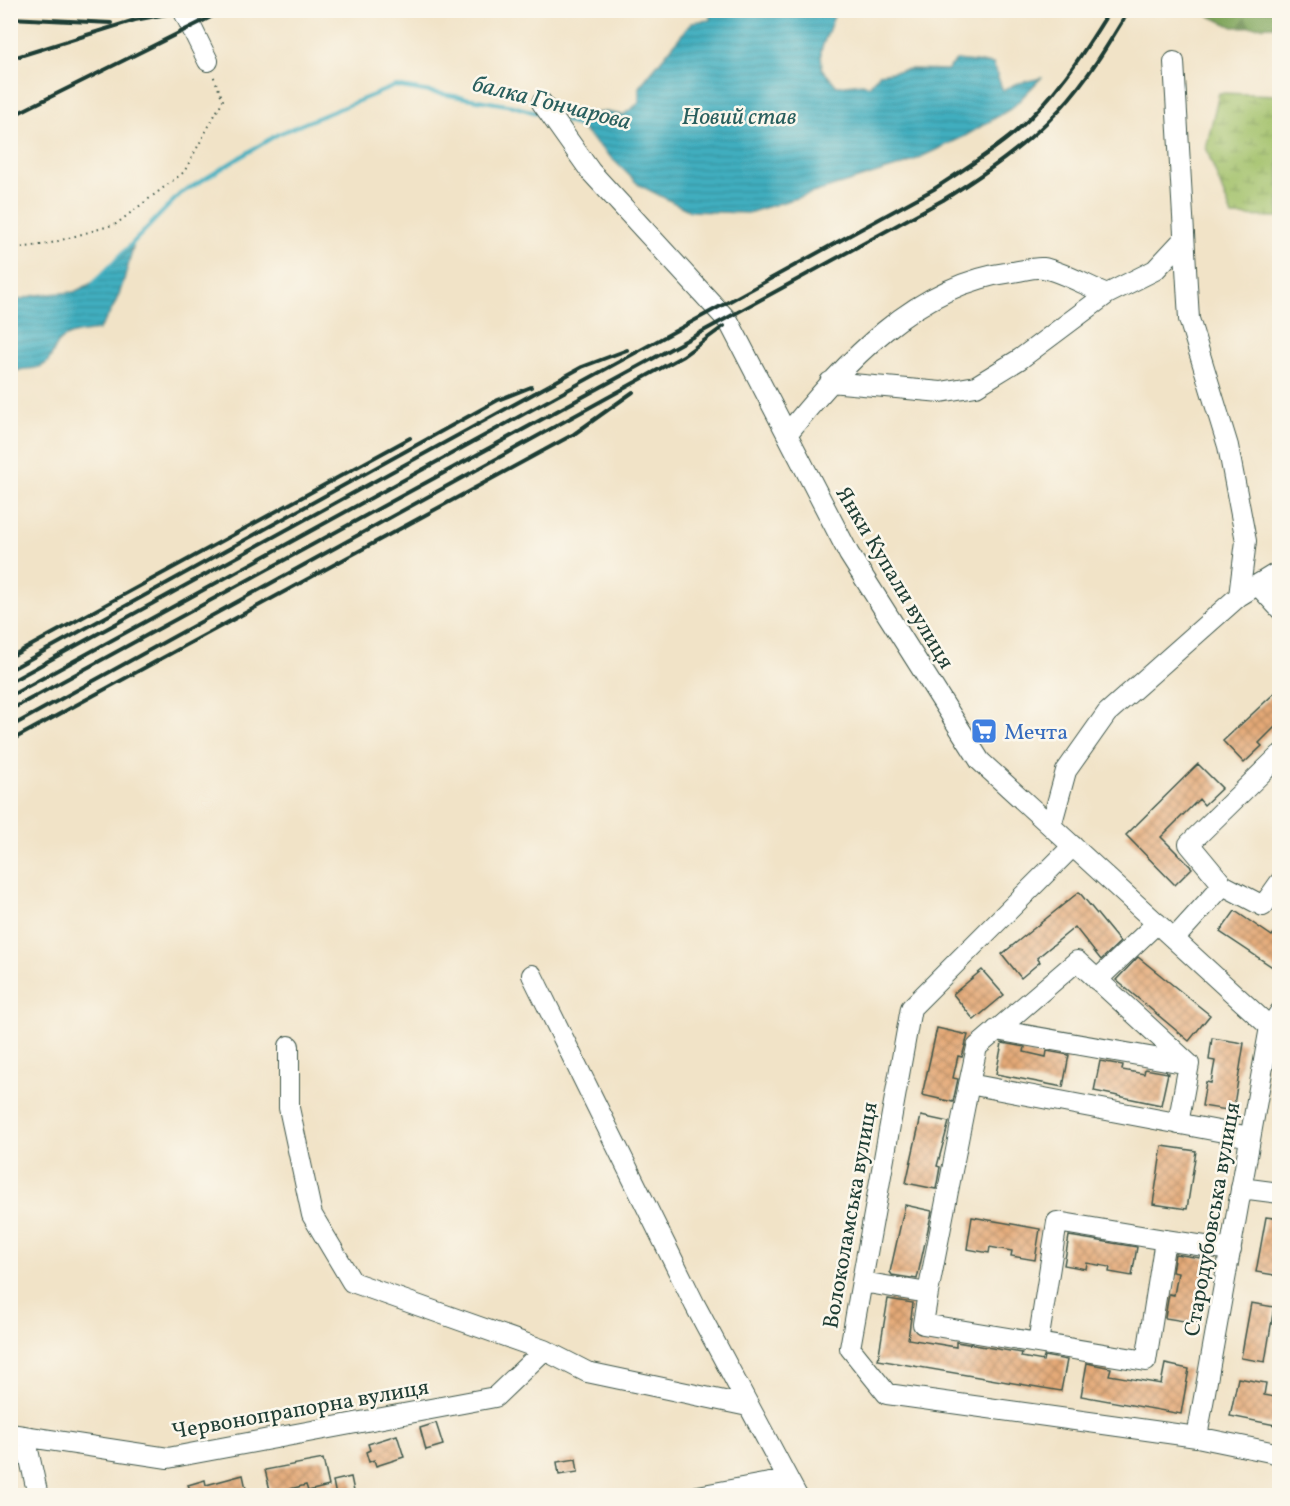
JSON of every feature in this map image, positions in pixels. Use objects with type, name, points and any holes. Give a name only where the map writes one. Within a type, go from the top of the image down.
[{"type":"street","points":[[183,10],[208,61]]},
{"type":"street","points":[[1174,62],[1189,319],[1228,446],[1246,542],[1239,596]]},
{"type":"street","name":"Янки Купали вулиця","points":[[542,103],[591,172],[729,322],[849,554],[980,761],[1174,939],[1276,1022]]},
{"type":"street","points":[[830,382],[941,393],[976,386],[1020,358],[1107,294],[1155,270],[1184,240]]},
{"type":"street","points":[[787,434],[830,382],[873,341],[931,298],[958,284],[988,275],[1044,268],[1107,294]]},
{"type":"street","points":[[1051,826],[1066,771],[1107,713],[1239,596],[1280,571]]},
{"type":"street","points":[[1258,585],[1280,609]]},
{"type":"street","points":[[1280,755],[1189,844],[1222,885],[1263,906],[1280,882]]},
{"type":"street","name":"Волоколамська вулиця","points":[[1073,846],[911,1008],[850,1348],[887,1394],[1197,1437],[1280,1454]]},
{"type":"street","points":[[1174,939],[1222,885]]},
{"type":"street","points":[[1097,980],[1157,923]]},
{"type":"street","points":[[1165,1240],[1146,1361],[923,1324],[976,1047],[1077,961],[1189,1064]]},
{"type":"street","points":[[532,975],[748,1406],[792,1488],[698,1496]]},
{"type":"street","name":"Стародубовська вулиця","points":[[1197,1437],[1250,1137],[1276,1022]]},
{"type":"street","points":[[996,1030],[1189,1064]]},
{"type":"street","points":[[288,1046],[289,1108],[312,1215],[352,1282],[544,1350],[587,1372],[748,1406]]},
{"type":"street","points":[[1178,1124],[1189,1064]]},
{"type":"street","points":[[969,1084],[1250,1137]]},
{"type":"street","points":[[1241,1188],[1280,1193]]},
{"type":"street","points":[[1038,1343],[1057,1222],[1231,1250]]},
{"type":"street","points":[[861,1282],[928,1293]]},
{"type":"street","name":"Червонопрапорна вулиця","points":[[18,1435],[168,1458],[495,1397],[544,1350]]},
{"type":"street","points":[[18,1435],[38,1496]]},
{"type":"path","points":[[10,249],[48,244],[116,224],[184,172],[223,100],[208,61]]},
{"type":"green space","points":[[1197,10],[1279,11],[1279,26],[1233,27]]},
{"type":"green space","points":[[1219,93],[1279,95],[1279,217],[1232,216],[1206,148]]},
{"type":"water","name":"Новий став","points":[[710,11],[836,11],[821,50],[822,69],[837,86],[863,83],[869,86],[879,74],[910,69],[947,70],[957,60],[993,64],[1003,91],[1015,84],[1041,78],[1012,108],[965,136],[906,164],[748,213],[690,211],[639,185],[582,129],[587,114],[606,112],[623,115],[639,103],[639,87],[692,22],[710,20]]},
{"type":"water","points":[[133,247],[116,301],[98,330],[77,333],[62,339],[45,364],[11,374],[11,302],[36,295],[74,292],[94,282]]},
{"type":"building","points":[[1280,688],[1280,722],[1259,743],[1262,746],[1244,763],[1223,741]]},
{"type":"building","points":[[1198,764],[1222,788],[1204,805],[1199,799],[1161,837],[1192,868],[1175,885],[1126,835]]},
{"type":"building","points":[[1079,892],[1120,942],[1101,960],[1075,927],[1037,958],[1040,962],[1021,978],[1002,954]]},
{"type":"building","points":[[1235,911],[1272,936],[1280,926],[1280,972],[1220,932]]},
{"type":"building","points":[[1138,957],[1210,1015],[1189,1041],[1116,980]]},
{"type":"building","points":[[982,970],[1004,995],[974,1020],[953,994]]},
{"type":"building","points":[[937,1028],[968,1035],[962,1057],[958,1056],[953,1078],[958,1079],[953,1102],[922,1095]]},
{"type":"building","points":[[1212,1038],[1244,1043],[1233,1111],[1202,1106],[1206,1082],[1211,1083],[1215,1061],[1209,1060]]},
{"type":"building","points":[[1002,1043],[1025,1047],[1024,1052],[1046,1057],[1047,1051],[1069,1055],[1063,1087],[996,1074]]},
{"type":"building","points":[[1100,1061],[1123,1065],[1122,1070],[1144,1074],[1145,1069],[1168,1073],[1161,1105],[1094,1091]]},
{"type":"building","points":[[921,1116],[949,1122],[937,1166],[940,1167],[936,1189],[906,1183]]},
{"type":"building","points":[[1162,1146],[1196,1151],[1187,1209],[1153,1204]]},
{"type":"building","points":[[905,1205],[932,1211],[917,1279],[892,1275],[890,1272]]},
{"type":"building","points":[[972,1217],[1040,1229],[1035,1260],[1011,1256],[1012,1251],[990,1247],[989,1253],[967,1249]]},
{"type":"building","points":[[1266,1217],[1280,1219],[1280,1276],[1256,1272]]},
{"type":"building","points":[[1069,1236],[1137,1247],[1132,1276],[1109,1272],[1110,1267],[1087,1263],[1086,1269],[1064,1265]]},
{"type":"building","points":[[1175,1254],[1207,1259],[1196,1323],[1165,1318],[1169,1294],[1174,1295],[1178,1273],[1172,1272]]},
{"type":"building","points":[[888,1299],[913,1303],[908,1339],[956,1347],[956,1342],[1022,1353],[1021,1357],[1043,1361],[1044,1356],[1067,1360],[1061,1391],[878,1360]]},
{"type":"building","points":[[1251,1303],[1274,1307],[1265,1362],[1241,1358]]},
{"type":"building","points":[[1087,1363],[1111,1368],[1109,1375],[1161,1384],[1165,1364],[1189,1369],[1181,1414],[1081,1396]]},
{"type":"building","points":[[1238,1378],[1266,1383],[1264,1395],[1280,1398],[1280,1426],[1230,1416]]},
{"type":"building","points":[[436,1423],[443,1445],[426,1450],[420,1428]]},
{"type":"building","points":[[397,1435],[404,1457],[376,1466],[374,1460],[369,1462],[366,1452],[370,1450],[368,1444]]},
{"type":"building","points":[[323,1459],[329,1486],[308,1491],[306,1485],[271,1494],[265,1470]]},
{"type":"building","points":[[576,1459],[578,1472],[559,1475],[557,1462]]},
{"type":"building","points":[[243,1475],[247,1493],[180,1496],[180,1492],[190,1489],[188,1485],[205,1480],[206,1485]]},
{"type":"building","points":[[351,1477],[355,1496],[336,1496],[333,1481]]},
{"type":"waterway","name":"балка Гончарова","points":[[93,284],[180,194],[278,134],[395,86],[513,106],[540,114]]},
{"type":"waterway","name":"балка Гончарова","points":[[564,121],[586,128]]},
{"type":"railway","points":[[10,59],[135,20],[188,10]]},
{"type":"railway","points":[[10,117],[225,10]]},
{"type":"railway","points":[[10,696],[934,189],[995,148],[1042,106],[1066,76],[1110,10]]},
{"type":"railway","points":[[10,710],[943,200],[1004,159],[1047,122],[1070,98],[1088,74],[1129,10]]},
{"type":"railway","points":[[10,18],[111,23]]},
{"type":"railway","points":[[10,727],[683,356],[724,326]]},
{"type":"railway","points":[[10,682],[582,367],[627,350]]},
{"type":"railway","points":[[10,670],[498,400],[531,387]]},
{"type":"railway","points":[[10,741],[574,434],[633,392]]},
{"type":"railway","points":[[10,657],[410,438]]},
{"type":"place","name":"Мечта","points":[[984,731]]}]
